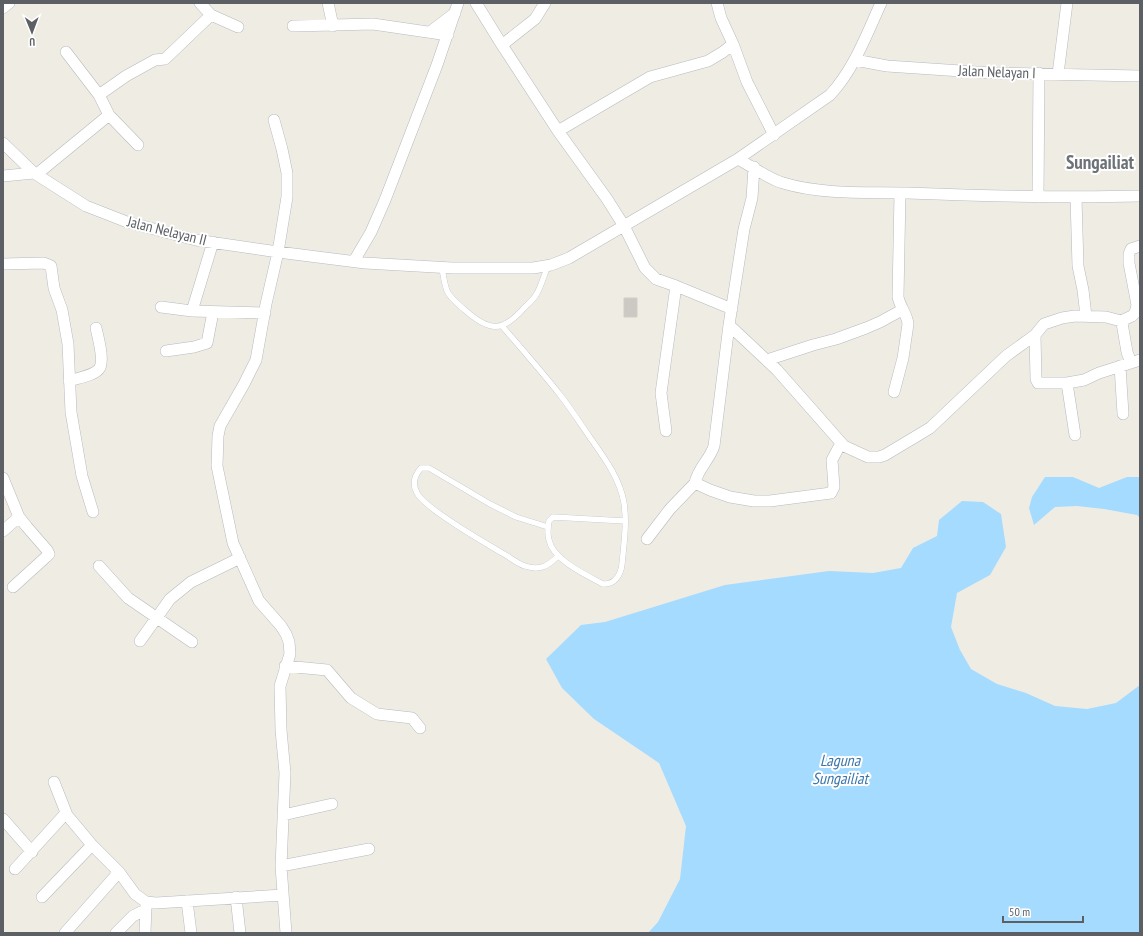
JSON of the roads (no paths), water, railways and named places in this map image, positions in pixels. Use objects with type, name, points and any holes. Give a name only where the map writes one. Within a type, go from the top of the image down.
[{"type":"street","points":[[3,8],[9,3]]},
{"type":"street","points":[[200,3],[211,15],[238,27]]},
{"type":"street","points":[[328,3],[333,26]]},
{"type":"street","points":[[476,3],[558,131],[607,199],[624,226],[645,268],[656,279],[732,309]]},
{"type":"street","points":[[502,45],[535,19],[545,3]]},
{"type":"street","points":[[717,3],[721,18],[733,44],[747,82],[774,135]]},
{"type":"street","name":"Jalan Nelayan II","points":[[3,143],[36,173],[86,206],[127,222],[196,240],[359,262],[442,268],[495,269],[548,266],[569,258],[738,158],[830,96],[841,83],[856,60],[881,3]]},
{"type":"street","points":[[1058,74],[1067,3]]},
{"type":"street","points":[[430,32],[457,8]]},
{"type":"street","points":[[359,262],[385,200],[457,8]]},
{"type":"street","points":[[99,95],[126,76],[155,60],[164,59],[211,15]]},
{"type":"street","points":[[293,26],[374,24],[448,35]]},
{"type":"street","points":[[558,131],[650,77],[708,61],[733,44]]},
{"type":"street","points":[[66,52],[99,95],[109,116],[138,145]]},
{"type":"street","name":"Jalan Nelayan I","points":[[856,60],[874,64],[991,73],[1140,76]]},
{"type":"street","points":[[1038,198],[1040,73]]},
{"type":"street","points":[[3,176],[36,173],[109,116]]},
{"type":"street","points":[[274,120],[287,173],[287,197],[278,252],[254,365],[220,426],[218,436],[217,466],[233,543],[259,602],[281,626],[289,642],[290,654],[280,686],[281,730],[285,773],[281,866],[286,933]]},
{"type":"street","points":[[738,158],[754,167],[760,173],[782,182],[826,192],[1038,198],[1140,196]]},
{"type":"street","points":[[647,539],[670,509],[695,483],[696,477],[709,458],[714,446],[729,325],[744,229],[752,198],[754,167]]},
{"type":"street","points":[[894,392],[905,351],[908,321],[902,310],[898,297],[900,193]]},
{"type":"street","points":[[1076,198],[1078,266],[1086,316]]},
{"type":"street","points":[[192,311],[213,242]]},
{"type":"street","points":[[729,325],[767,360],[803,398],[843,444],[868,457],[879,458],[930,428],[1006,356],[1035,335],[1044,324],[1062,318],[1075,316],[1106,317],[1121,321],[1135,313],[1137,305],[1129,263],[1129,254],[1131,249],[1140,246]]},
{"type":"street","points":[[3,264],[44,263],[51,266],[54,288],[62,310],[68,344],[71,412],[81,469],[93,512]]},
{"type":"street","points":[[666,431],[661,393],[676,286]]},
{"type":"street","points":[[161,307],[192,311],[265,313]]},
{"type":"street","points":[[767,360],[836,339],[880,322],[902,310]]},
{"type":"street","points":[[166,351],[194,347],[207,343],[213,312]]},
{"type":"street","points":[[1121,321],[1130,363],[1123,414]]},
{"type":"street","points":[[69,381],[99,369],[101,365],[101,356],[96,328]]},
{"type":"street","points":[[1035,335],[1036,381],[1038,383],[1067,383],[1084,380],[1099,372],[1130,363]]},
{"type":"street","points":[[1067,383],[1076,435]]},
{"type":"street","points":[[695,483],[730,497],[754,501],[770,501],[827,495],[831,493],[834,487],[832,460],[843,444]]},
{"type":"street","points":[[3,478],[19,517],[47,550],[48,554],[46,558],[13,587]]},
{"type":"street","points":[[3,531],[19,517]]},
{"type":"street","points":[[140,641],[170,599],[191,582],[240,558]]},
{"type":"street","points":[[99,566],[128,598],[192,642]]},
{"type":"street","points":[[285,666],[327,670],[351,698],[373,712],[377,714],[412,718],[420,728]]},
{"type":"street","points":[[54,782],[66,813],[92,845],[119,872],[146,906],[145,933]]},
{"type":"street","points":[[283,815],[332,804]]},
{"type":"street","points":[[15,869],[66,813]]},
{"type":"street","points":[[3,819],[32,852]]},
{"type":"street","points":[[42,898],[92,845]]},
{"type":"street","points":[[281,866],[369,849]]},
{"type":"street","points":[[65,933],[119,872]]},
{"type":"street","points":[[116,933],[133,916],[146,906],[156,903],[283,895]]},
{"type":"street","points":[[236,897],[240,933]]},
{"type":"street","points":[[187,901],[191,933]]},
{"type":"lane","points":[[442,268],[446,289],[451,298],[472,316],[487,325],[502,326],[515,318],[536,295],[548,266]]},
{"type":"lane","points":[[502,326],[562,397],[609,465],[624,502],[625,521],[621,568],[616,579],[606,584],[600,582],[563,561],[554,552],[548,540],[550,518],[557,516],[625,521]]},
{"type":"lane","points":[[548,527],[516,517],[490,504],[429,468],[420,468],[415,474],[415,487],[417,495],[431,508],[470,534],[525,566],[536,568],[546,566],[558,556]]},
{"type":"water","points":[[1045,477],[1073,477],[1099,488],[1127,477],[1140,477],[1140,518],[1137,515],[1104,509],[1077,506],[1055,507],[1034,525],[1029,508],[1032,497]]},
{"type":"water","name":"Laguna Sungailiat","points":[[962,501],[983,502],[1001,514],[1006,547],[990,575],[957,593],[951,627],[960,650],[971,669],[997,684],[1026,693],[1055,706],[1087,709],[1116,703],[1140,685],[1140,933],[648,933],[658,922],[680,879],[686,826],[659,763],[594,719],[562,688],[546,659],[581,625],[605,622],[725,585],[829,571],[873,573],[901,568],[913,548],[937,536],[939,520]]},
{"type":"district","name":"Sungailiat","points":[[1100,162]]}]
